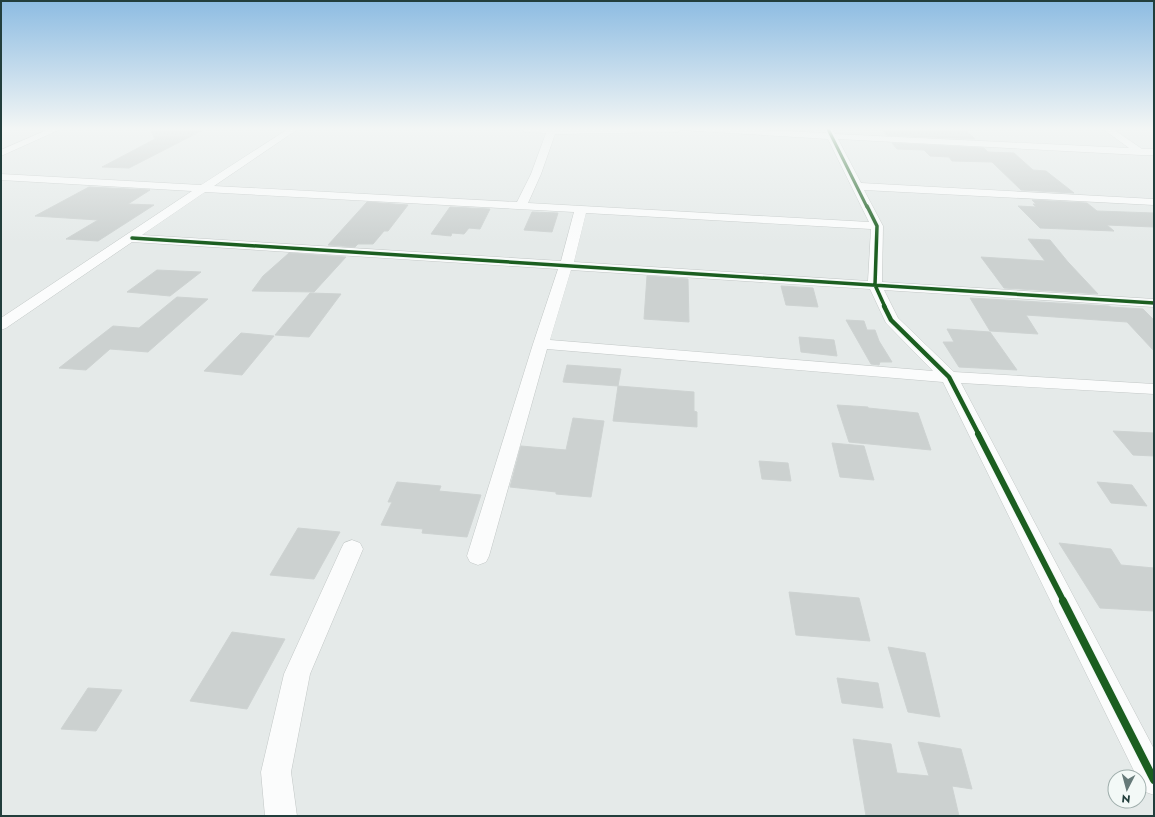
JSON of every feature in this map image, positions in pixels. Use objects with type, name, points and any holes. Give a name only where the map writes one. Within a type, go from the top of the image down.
[{"type":"street","points":[[1,325],[236,167]]},
{"type":"street","points":[[521,206],[538,167]]},
{"type":"street","points":[[847,167],[877,226],[875,285],[892,320],[949,377],[1154,780]]},
{"type":"street","points":[[1,177],[877,226]]},
{"type":"street","points":[[857,186],[1154,202]]},
{"type":"street","points":[[478,556],[541,344],[566,266],[581,209]]},
{"type":"street","points":[[132,238],[1154,303]]},
{"type":"street","points":[[541,344],[949,377],[1154,389]]},
{"type":"street","points":[[281,816],[276,772],[297,674],[352,549]]},
{"type":"building","points":[[105,167],[131,167],[129,168]]},
{"type":"building","points":[[997,167],[1030,167],[1033,170],[1046,171],[1074,193],[1021,190]]},
{"type":"building","points":[[89,187],[150,190],[128,204],[154,205],[98,241],[66,239],[98,220],[35,216]]},
{"type":"building","points":[[1032,200],[1087,203],[1097,211],[1154,213],[1154,227],[1107,225],[1114,231],[1040,228],[1018,206],[1036,207],[1033,204],[1036,204]]},
{"type":"building","points":[[367,202],[408,205],[388,231],[384,231],[373,244],[358,244],[355,247],[328,245]]},
{"type":"building","points":[[450,207],[490,209],[480,229],[469,228],[464,234],[452,233],[451,236],[431,234]]},
{"type":"building","points":[[532,212],[558,213],[552,232],[524,230]]},
{"type":"building","points":[[1028,239],[1050,240],[1098,294],[1004,288],[981,257],[1045,261]]},
{"type":"building","points":[[289,253],[346,257],[314,292],[252,291],[263,276]]},
{"type":"building","points":[[157,270],[201,272],[170,296],[127,292]]},
{"type":"building","points":[[647,276],[688,279],[689,322],[644,319]]},
{"type":"building","points":[[781,286],[813,288],[818,307],[786,305]]},
{"type":"building","points":[[310,293],[341,294],[309,337],[275,335]]},
{"type":"building","points":[[177,297],[208,299],[148,352],[110,349],[86,370],[59,368],[113,326],[139,328]]},
{"type":"building","points":[[970,298],[1143,309],[1154,320],[1154,351],[1127,322],[1026,315],[1038,334],[990,331]]},
{"type":"building","points":[[846,320],[864,321],[867,330],[875,330],[879,341],[892,362],[880,362],[879,365],[871,364]]},
{"type":"building","points":[[947,329],[990,332],[1017,370],[959,367],[943,342],[954,342]]},
{"type":"building","points":[[241,333],[274,336],[242,375],[204,371]]},
{"type":"building","points":[[799,337],[834,340],[837,356],[801,352]]},
{"type":"building","points":[[567,365],[621,369],[618,386],[563,382]]},
{"type":"building","points":[[618,386],[694,392],[694,411],[697,412],[697,427],[613,421]]},
{"type":"building","points":[[837,405],[918,413],[931,450],[849,442]]},
{"type":"building","points":[[573,418],[604,421],[591,497],[556,494],[556,492],[510,487],[521,446],[566,450]]},
{"type":"building","points":[[1113,431],[1154,433],[1154,456],[1133,455]]},
{"type":"building","points":[[832,443],[864,446],[874,480],[840,477]]},
{"type":"building","points":[[759,461],[788,463],[791,481],[762,479]]},
{"type":"building","points":[[397,482],[441,486],[439,491],[481,495],[467,537],[422,533],[423,529],[381,525],[392,502],[388,502]]},
{"type":"building","points":[[1097,482],[1132,485],[1147,506],[1111,503]]},
{"type":"building","points":[[298,528],[340,532],[314,579],[270,575]]},
{"type":"building","points":[[1059,543],[1111,549],[1121,565],[1154,568],[1154,611],[1100,608]]},
{"type":"building","points":[[789,592],[859,598],[870,641],[796,635]]},
{"type":"building","points":[[232,632],[285,639],[247,709],[190,701]]},
{"type":"building","points":[[888,647],[925,653],[940,717],[908,712]]},
{"type":"building","points":[[837,678],[878,683],[883,708],[842,703]]},
{"type":"building","points":[[88,688],[122,690],[96,731],[61,729]]},
{"type":"building","points":[[853,739],[891,744],[897,773],[929,776],[918,742],[961,749],[972,789],[952,786],[959,816],[866,816]]},
{"type":"cycle path","points":[[847,167],[877,226],[875,285],[891,320],[949,377],[1154,780]]},
{"type":"cycle path","points":[[132,238],[1154,303]]}]
